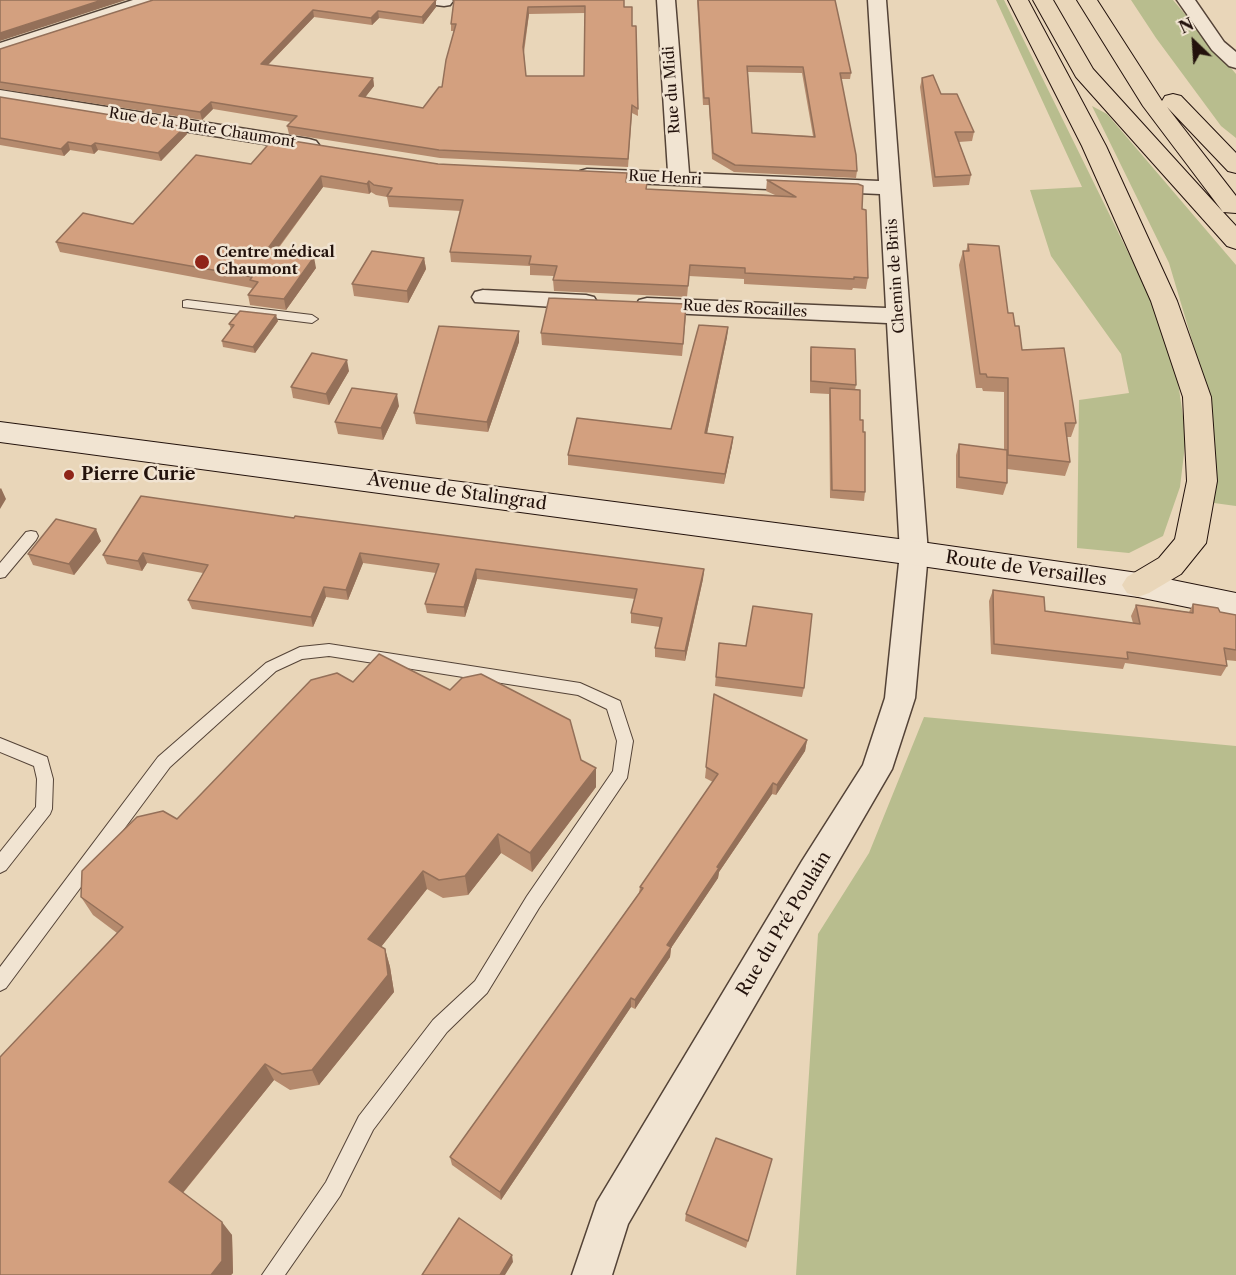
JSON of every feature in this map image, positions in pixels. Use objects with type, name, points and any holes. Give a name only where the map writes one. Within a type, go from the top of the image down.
[{"type":"main road","points":[[1018,0],[1094,146],[1164,301],[1197,397],[1202,481],[1190,543],[1170,566],[1138,585]]},
{"type":"main road","points":[[1042,0],[1083,72],[1236,241]]},
{"type":"main road","points":[[1087,0],[1154,106],[1236,212]]},
{"type":"main road","points":[[1109,35],[1236,166]]},
{"type":"main road","name":"Avenue de Stalingrad","points":[[0,432],[914,553]]},
{"type":"main road","name":"Route de Versailles","points":[[914,553],[1138,585],[1236,604]]},
{"type":"main road","name":"Route de Versailles","points":[[1138,585],[1236,590]]},
{"type":"street","points":[[0,49],[152,0]]},
{"type":"street","name":"Rue du Midi","points":[[666,0],[679,179]]},
{"type":"street","name":"Chemin de Briis","points":[[877,0],[914,553]]},
{"type":"street","points":[[1186,0],[1218,46],[1236,62]]},
{"type":"street","name":"Rue de la Butte Chaumont","points":[[0,96],[324,148]]},
{"type":"street","name":"Rue Henri","points":[[565,174],[890,188]]},
{"type":"street","points":[[483,297],[602,302]]},
{"type":"street","name":"Rue des Rocailles","points":[[626,304],[899,316]]},
{"type":"street","name":"Rue du Pré Poulain","points":[[592,1275],[611,1216],[814,871],[878,769],[900,698],[914,553]]},
{"type":"lane","points":[[187,304],[312,320]]},
{"type":"lane","points":[[0,573],[31,536]]},
{"type":"lane","points":[[0,982],[164,762],[271,667],[300,653],[329,650],[580,689],[614,705],[625,741],[621,773],[532,902],[481,987],[440,1026],[366,1123],[333,1189],[272,1275]]},
{"type":"lane","points":[[0,744],[41,762],[45,779],[44,809],[0,865]]},
{"type":"green space","points":[[996,0],[1004,0],[1149,295],[1178,382],[1186,437],[1180,487],[1163,536],[1129,553],[1077,548],[1079,400],[1129,393],[1121,354],[1051,256],[1030,190],[1082,187]]},
{"type":"green space","points":[[1131,0],[1173,0],[1236,74],[1236,138],[1221,126]]},
{"type":"green space","points":[[1092,106],[1107,114],[1236,265],[1236,506],[1214,503],[1214,441],[1202,374],[1169,263]]},
{"type":"green space","points":[[924,717],[1236,746],[1236,1275],[796,1275],[818,934],[869,853]]},
{"type":"building","points":[[0,0],[102,0],[0,33]]},
{"type":"building","points":[[153,0],[436,0],[422,17],[378,11],[371,18],[313,10],[261,64],[373,78],[359,96],[423,108],[439,87],[442,87],[446,60],[456,24],[451,24],[454,0],[624,0],[624,7],[632,7],[632,26],[636,26],[638,109],[632,105],[628,159],[439,150],[287,126],[297,116],[211,102],[200,112],[0,82],[0,49]],"holes":[[[585,6],[584,76],[526,76],[523,47],[528,7]]]},
{"type":"building","points":[[698,0],[835,0],[851,73],[840,73],[857,171],[735,165],[713,153],[709,98],[704,98]],"holes":[[[747,66],[803,67],[815,137],[752,133]]]},
{"type":"building","points":[[933,75],[941,94],[957,94],[974,132],[955,132],[971,175],[935,177],[922,78]]},
{"type":"building","points":[[0,97],[185,127],[158,153],[95,143],[91,146],[68,142],[61,149],[0,138]]},
{"type":"building","points":[[274,138],[438,164],[627,173],[626,182],[647,183],[646,189],[796,197],[767,180],[858,184],[863,186],[862,209],[866,210],[868,278],[745,273],[745,268],[690,265],[688,286],[553,280],[557,266],[529,264],[531,256],[450,252],[463,200],[387,196],[392,188],[374,185],[369,181],[367,184],[321,176],[269,247],[314,257],[284,299],[248,295],[258,282],[250,280],[252,277],[56,242],[83,213],[133,224],[196,155],[251,164]]},
{"type":"building","points":[[968,244],[999,246],[1008,313],[1013,313],[1015,326],[1019,326],[1022,350],[1064,348],[1076,423],[1065,423],[1070,462],[1008,455],[1008,378],[987,377],[986,374],[980,374],[963,251],[969,251]]},
{"type":"building","points":[[372,251],[424,258],[407,291],[352,284]]},
{"type":"building","points":[[549,298],[686,304],[683,344],[541,333]]},
{"type":"building","points":[[240,311],[276,315],[253,347],[222,341],[234,325],[229,324]]},
{"type":"building","points":[[699,325],[728,327],[705,433],[733,437],[725,474],[568,455],[577,418],[671,429]]},
{"type":"building","points":[[439,326],[519,331],[487,422],[414,413]]},
{"type":"building","points":[[811,347],[855,349],[856,385],[811,381]]},
{"type":"building","points":[[312,353],[347,360],[326,394],[291,387]]},
{"type":"building","points":[[352,388],[397,394],[381,428],[335,422]]},
{"type":"building","points":[[830,388],[860,390],[860,420],[863,420],[863,432],[865,432],[865,492],[832,490]]},
{"type":"building","points":[[959,444],[1007,450],[1007,483],[959,477]]},
{"type":"building","points":[[141,496],[294,518],[295,516],[704,569],[685,651],[655,648],[662,618],[631,613],[637,589],[476,569],[464,607],[425,604],[439,564],[360,553],[346,590],[324,587],[311,617],[188,600],[208,565],[143,553],[138,561],[103,555]]},
{"type":"building","points":[[56,519],[96,529],[69,564],[28,554]]},
{"type":"building","points":[[993,590],[1044,597],[1045,611],[1140,624],[1136,605],[1193,613],[1193,604],[1218,608],[1220,612],[1236,615],[1236,650],[1224,648],[1227,666],[1127,652],[1128,659],[994,644]]},
{"type":"building","points":[[753,606],[812,614],[804,688],[716,677],[719,643],[746,646]]},
{"type":"building","points":[[379,654],[450,690],[462,678],[481,674],[570,720],[581,760],[596,768],[530,853],[498,834],[465,876],[439,880],[423,871],[368,939],[385,949],[388,975],[312,1070],[282,1074],[265,1064],[169,1182],[222,1222],[222,1261],[211,1275],[0,1275],[0,1057],[123,927],[81,897],[82,871],[137,817],[163,811],[177,819],[311,680],[337,673],[353,682]]},
{"type":"building","points":[[714,694],[807,740],[777,785],[773,783],[667,945],[671,947],[635,1000],[631,998],[500,1192],[450,1157],[643,888],[640,887],[718,774],[706,767]]},
{"type":"building","points":[[716,1138],[772,1159],[748,1241],[686,1214]]},
{"type":"building","points":[[459,1218],[512,1255],[500,1275],[422,1275]]},
{"type":"place","name":"Centre médical Chaumont","points":[[202,262]]},
{"type":"place","name":"Pierre Curie","points":[[69,475]]}]
